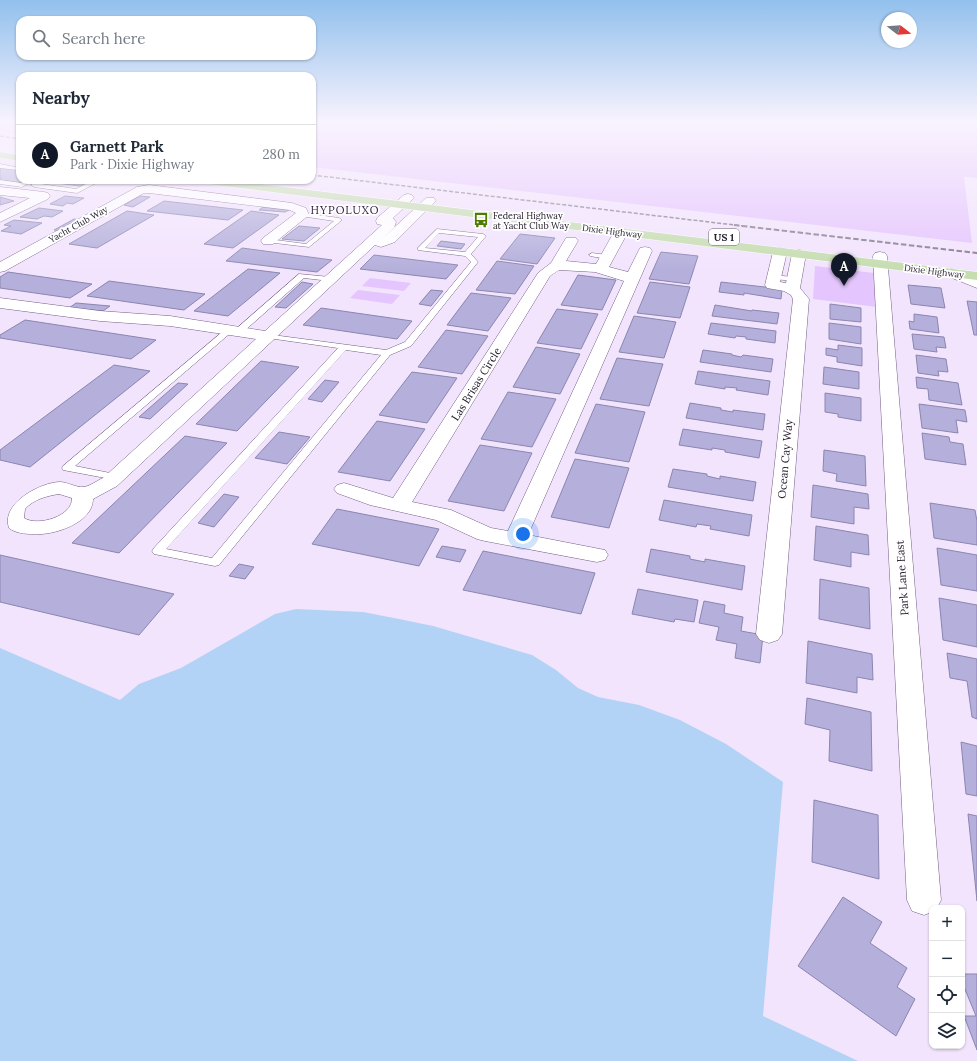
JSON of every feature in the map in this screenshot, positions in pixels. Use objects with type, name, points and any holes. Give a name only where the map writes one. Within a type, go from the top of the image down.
[{"type":"main road","name":"Dixie Highway","points":[[237,184],[427,204],[880,260],[977,276]]},
{"type":"main road","name":"Dixie Highway","points":[[283,184],[404,202]]},
{"type":"main road","name":"Dixie Highway","points":[[427,204],[606,230],[780,252],[977,267]]},
{"type":"street","name":"Yacht Club Way","points":[[0,268],[141,190],[149,189],[292,207],[302,211],[303,215]]},
{"type":"street","points":[[0,191],[44,196],[0,218]]},
{"type":"street","points":[[82,496],[110,482],[116,477],[363,249],[382,225],[404,202]]},
{"type":"street","points":[[363,249],[390,239],[427,204]]},
{"type":"street","points":[[268,241],[303,215]]},
{"type":"street","points":[[382,225],[398,231]]},
{"type":"street","points":[[588,262],[606,230]]},
{"type":"street","points":[[603,263],[621,232]]},
{"type":"street","name":"Las Brisas Circle","points":[[399,506],[546,273],[556,266],[571,241]]},
{"type":"street","points":[[515,540],[645,251]]},
{"type":"street","points":[[780,252],[774,277],[793,280],[799,254]]},
{"type":"street","name":"Park Lane East","points":[[880,260],[924,900]]},
{"type":"street","points":[[556,266],[588,262],[603,263],[633,279]]},
{"type":"street","points":[[952,273],[977,284]]},
{"type":"street","name":"Ocean Cay Way","points":[[769,634],[801,299],[793,280]]},
{"type":"street","points":[[0,303],[100,316],[170,321],[268,336]]},
{"type":"street","points":[[344,489],[377,501],[442,515],[485,534],[597,555]]},
{"type":"lane","points":[[0,182],[16,183]]},
{"type":"lane","points":[[38,184],[34,186],[77,191],[91,184]]},
{"type":"lane","points":[[268,241],[307,246],[338,220],[303,215]]},
{"type":"lane","points":[[344,347],[158,550],[215,562],[387,353],[408,344],[475,262],[467,254],[420,249],[437,231],[482,236],[467,254]]},
{"type":"lane","points":[[116,477],[67,468],[302,276],[330,279]]},
{"type":"lane","points":[[268,336],[387,353]]},
{"type":"shaded area","points":[[360,173],[977,173],[977,178],[964,177],[972,243]]},
{"type":"shaded area","points":[[815,266],[874,273],[877,307],[813,299]]},
{"type":"shaded area","points":[[370,278],[411,283],[404,291],[362,286]]},
{"type":"shaded area","points":[[358,290],[400,295],[392,304],[350,298]]},
{"type":"water","points":[[296,609],[363,612],[399,619],[433,626],[532,655],[556,670],[578,688],[598,697],[639,705],[680,720],[726,744],[783,782],[763,1016],[858,1061],[0,1061],[0,648],[120,700],[139,684],[181,668],[275,614]]},
{"type":"building","points":[[0,173],[16,173],[16,182],[0,180]]},
{"type":"building","points":[[64,184],[84,184],[80,186]]},
{"type":"building","points":[[65,196],[84,198],[73,204],[67,203],[63,206],[50,204]]},
{"type":"building","points":[[140,196],[150,197],[133,207],[124,205]]},
{"type":"building","points":[[0,197],[14,201],[0,205]]},
{"type":"building","points":[[164,201],[243,210],[228,220],[147,211]]},
{"type":"building","points":[[263,207],[289,210],[285,212],[259,210]]},
{"type":"building","points":[[39,208],[63,211],[52,217],[44,216],[37,219],[20,217]]},
{"type":"building","points":[[127,211],[154,215],[97,248],[69,244]]},
{"type":"building","points":[[251,211],[279,215],[233,248],[204,244]]},
{"type":"building","points":[[74,219],[82,220],[63,231],[54,230]]},
{"type":"building","points":[[14,220],[42,223],[21,234],[1,231],[11,226],[4,225]]},
{"type":"building","points":[[299,226],[320,228],[304,241],[282,239]]},
{"type":"building","points":[[520,234],[555,238],[537,264],[500,259]]},
{"type":"building","points":[[441,241],[465,244],[461,249],[437,246]]},
{"type":"building","points":[[242,248],[332,260],[317,272],[226,261]]},
{"type":"building","points":[[661,252],[698,256],[689,284],[649,279]]},
{"type":"building","points":[[374,255],[458,265],[446,279],[360,269]]},
{"type":"building","points":[[497,261],[534,266],[515,294],[476,290]]},
{"type":"building","points":[[248,269],[280,273],[228,316],[194,311]]},
{"type":"building","points":[[8,272],[92,284],[70,298],[0,288],[0,277]]},
{"type":"building","points":[[578,275],[616,280],[602,310],[561,305]]},
{"type":"building","points":[[109,281],[205,294],[184,310],[87,296]]},
{"type":"building","points":[[302,282],[313,284],[286,308],[275,307]]},
{"type":"building","points":[[650,282],[690,287],[680,318],[637,313]]},
{"type":"building","points":[[721,282],[782,289],[781,299],[744,293],[744,295],[719,292]]},
{"type":"building","points":[[908,285],[941,288],[945,308],[911,304]]},
{"type":"building","points":[[431,290],[443,291],[431,306],[419,304]]},
{"type":"building","points":[[471,293],[511,298],[488,331],[447,325]]},
{"type":"building","points":[[967,301],[977,302],[977,335],[974,335]]},
{"type":"building","points":[[76,303],[110,306],[103,311],[69,308]]},
{"type":"building","points":[[830,304],[861,308],[861,322],[830,319]]},
{"type":"building","points":[[715,305],[752,311],[779,313],[777,324],[712,316]]},
{"type":"building","points":[[321,308],[412,321],[397,339],[303,325]]},
{"type":"building","points":[[557,309],[598,314],[581,349],[537,343]]},
{"type":"building","points":[[914,314],[937,317],[939,333],[910,329],[909,321],[914,322]]},
{"type":"building","points":[[634,316],[676,322],[664,358],[619,352]]},
{"type":"building","points":[[25,320],[156,340],[131,359],[0,338],[0,335]]},
{"type":"building","points":[[711,323],[776,331],[775,343],[746,339],[746,337],[736,336],[735,338],[708,334]]},
{"type":"building","points":[[829,323],[861,327],[861,344],[829,339]]},
{"type":"building","points":[[446,330],[488,336],[462,374],[418,367]]},
{"type":"building","points":[[912,334],[944,337],[946,348],[936,347],[937,352],[914,349]]},
{"type":"building","points":[[838,345],[862,348],[862,366],[837,362],[837,357],[826,355],[826,348],[838,350]]},
{"type":"building","points":[[536,347],[580,354],[560,394],[513,387]]},
{"type":"building","points":[[703,350],[732,354],[741,357],[743,355],[773,359],[771,372],[700,362]]},
{"type":"building","points":[[916,355],[946,359],[948,372],[938,371],[939,376],[918,373]]},
{"type":"building","points":[[617,358],[663,364],[649,406],[600,399]]},
{"type":"building","points":[[261,361],[299,367],[237,431],[196,424]]},
{"type":"building","points":[[114,365],[150,371],[30,467],[0,460],[0,450]]},
{"type":"building","points":[[824,367],[859,372],[859,389],[823,384]]},
{"type":"building","points":[[698,371],[770,381],[768,395],[736,390],[737,388],[725,387],[725,389],[695,384]]},
{"type":"building","points":[[412,372],[457,378],[427,423],[379,415]]},
{"type":"building","points":[[916,377],[958,383],[962,405],[929,400],[928,389],[917,388]]},
{"type":"building","points":[[325,380],[339,382],[322,402],[308,399]]},
{"type":"building","points":[[178,383],[188,384],[150,419],[139,417]]},
{"type":"building","points":[[508,392],[556,399],[532,447],[481,439]]},
{"type":"building","points":[[825,393],[861,398],[861,421],[838,417],[838,414],[825,412]]},
{"type":"building","points":[[690,403],[721,408],[721,410],[733,412],[733,410],[765,414],[763,430],[686,418]]},
{"type":"building","points":[[596,404],[645,412],[629,462],[575,453]]},
{"type":"building","points":[[919,404],[965,410],[967,422],[956,420],[958,433],[922,428]]},
{"type":"building","points":[[377,421],[425,429],[390,481],[338,472]]},
{"type":"building","points":[[683,429],[762,441],[759,458],[725,452],[725,450],[712,448],[712,450],[679,445]]},
{"type":"building","points":[[279,432],[310,437],[287,464],[255,458]]},
{"type":"building","points":[[922,433],[949,437],[950,442],[963,444],[966,465],[925,459]]},
{"type":"building","points":[[185,436],[227,443],[119,553],[72,543]]},
{"type":"building","points":[[480,445],[532,453],[504,511],[448,501]]},
{"type":"building","points":[[824,450],[865,456],[866,486],[836,481],[837,474],[823,471]]},
{"type":"building","points":[[575,459],[629,468],[609,528],[551,517]]},
{"type":"building","points":[[673,469],[707,474],[707,476],[720,479],[720,476],[756,482],[753,501],[668,487]]},
{"type":"building","points":[[813,485],[868,494],[869,509],[854,507],[854,524],[811,517]]},
{"type":"building","points":[[224,494],[239,497],[214,527],[198,523]]},
{"type":"building","points":[[664,500],[752,515],[749,536],[710,529],[711,526],[697,524],[696,527],[659,520]]},
{"type":"building","points":[[930,503],[975,510],[977,521],[977,545],[934,538]]},
{"type":"building","points":[[337,509],[439,529],[419,566],[312,544]]},
{"type":"building","points":[[816,526],[868,535],[869,555],[851,552],[851,567],[814,560]]},
{"type":"building","points":[[442,546],[466,550],[460,562],[436,557]]},
{"type":"building","points":[[937,548],[977,555],[977,591],[941,585]]},
{"type":"building","points":[[651,549],[690,556],[690,559],[705,562],[705,559],[745,566],[742,590],[646,572]]},
{"type":"building","points":[[483,551],[595,573],[581,614],[463,590]]},
{"type":"building","points":[[0,555],[174,594],[139,635],[0,602]]},
{"type":"building","points":[[239,564],[254,567],[245,579],[229,576]]},
{"type":"building","points":[[820,579],[869,588],[870,629],[819,619]]},
{"type":"building","points":[[638,589],[698,600],[694,622],[675,619],[674,622],[632,614]]},
{"type":"building","points":[[939,598],[977,605],[977,647],[943,640]]},
{"type":"building","points":[[704,601],[725,605],[724,613],[743,617],[741,631],[763,635],[760,663],[735,658],[737,644],[716,640],[719,627],[699,623]]},
{"type":"building","points":[[808,641],[872,654],[873,680],[857,677],[857,693],[806,683]]},
{"type":"building","points":[[947,653],[977,659],[977,719],[972,717],[967,681],[950,678]]},
{"type":"building","points":[[807,698],[871,712],[872,771],[829,761],[830,730],[805,724]]},
{"type":"building","points":[[961,742],[977,746],[977,796],[966,794]]},
{"type":"building","points":[[814,800],[878,815],[879,879],[812,862]]},
{"type":"building","points":[[968,814],[977,816],[977,901]]},
{"type":"building","points":[[843,897],[882,922],[870,943],[907,968],[897,987],[915,999],[896,1036],[798,966]]},
{"type":"building","points":[[965,974],[977,974],[977,1050],[965,1019],[965,1016],[976,1016],[965,989]]},
{"type":"railway","points":[[316,175],[743,226]]},
{"type":"railway","points":[[734,225],[977,253]]},
{"type":"place","name":"Federal Highway at Yacht Club Way","points":[[481,220]]},
{"type":"place","name":"Garnett Park","points":[[844,286]]},
{"type":"district","name":"HYPOLUXO","points":[[345,210]]}]
